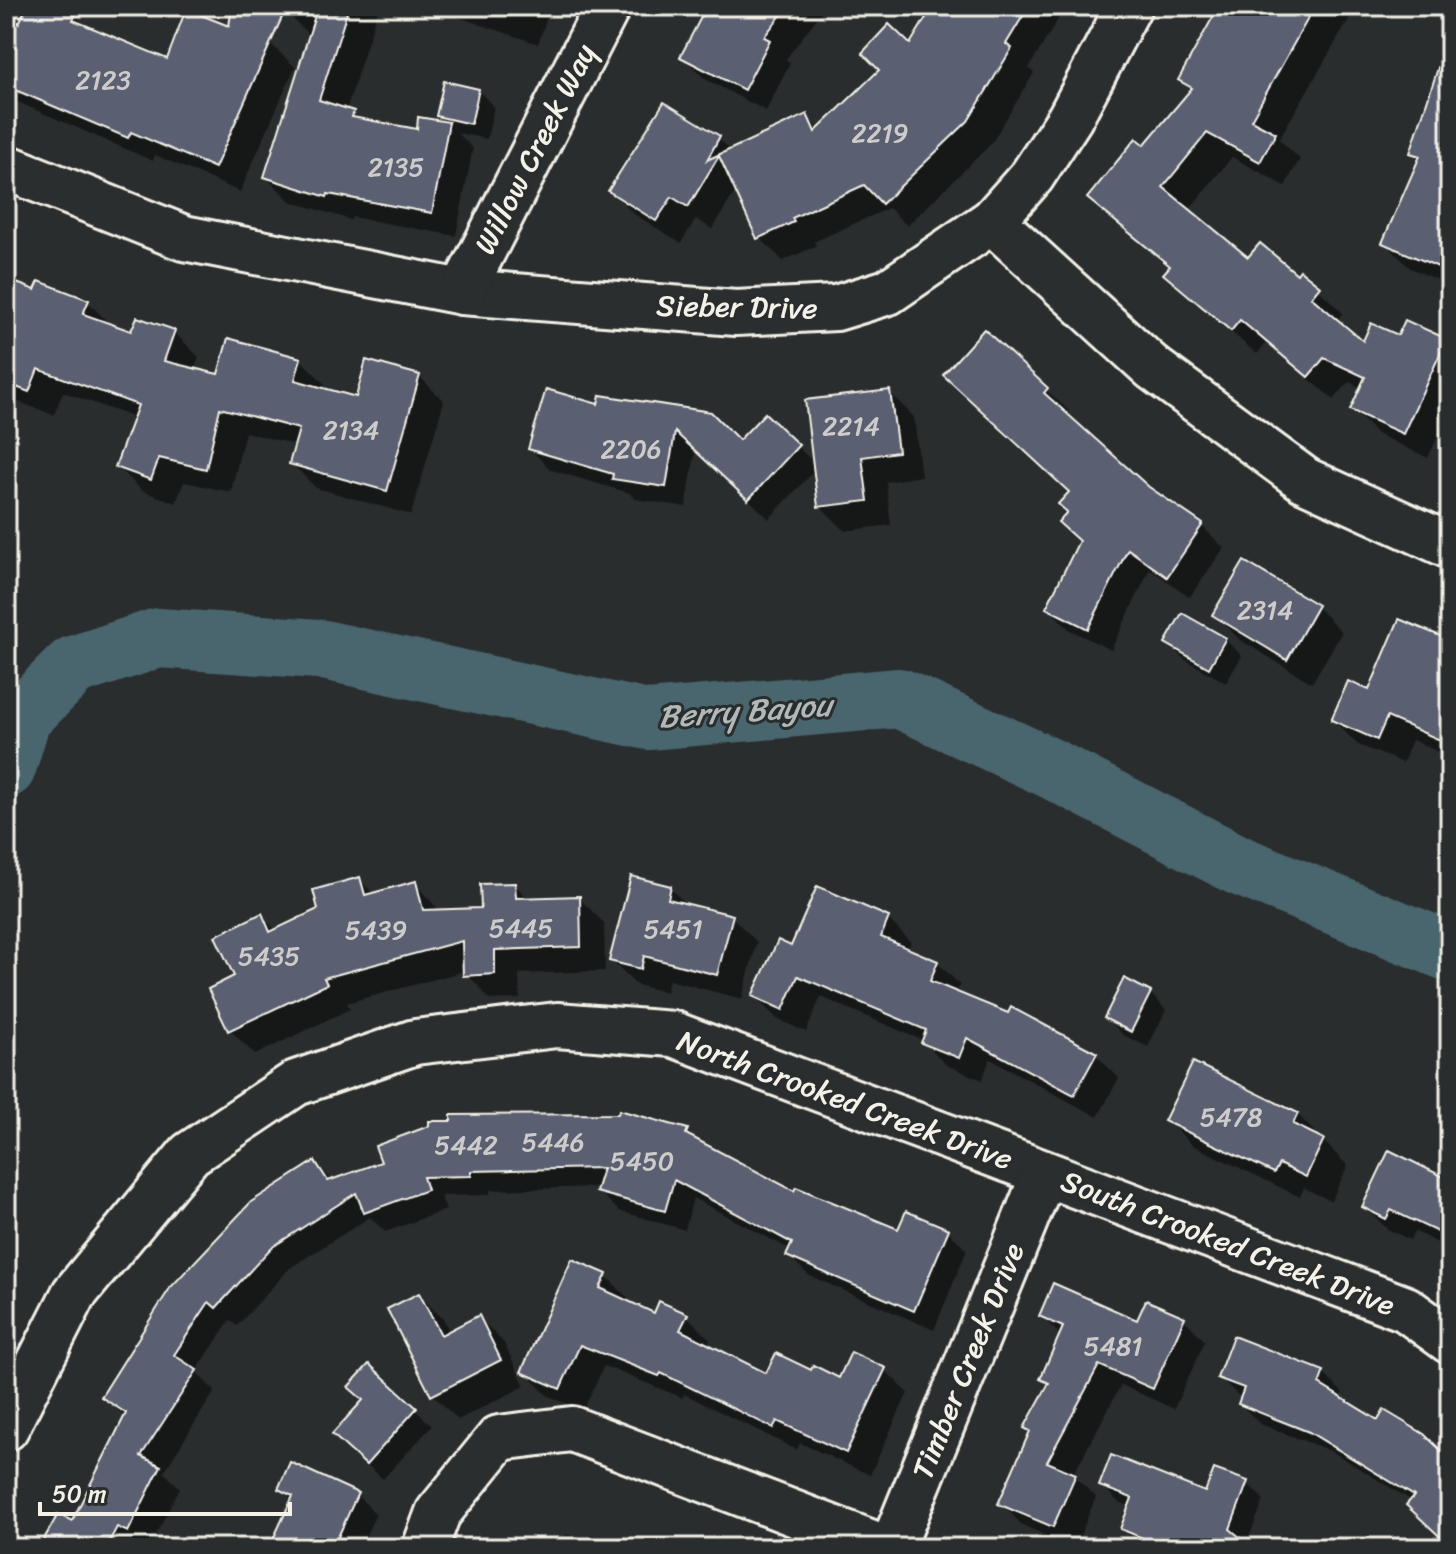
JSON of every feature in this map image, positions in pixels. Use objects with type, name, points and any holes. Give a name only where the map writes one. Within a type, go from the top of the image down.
[{"type":"street","name":"Willow Creek Way","points":[[462,292],[608,6]]},
{"type":"street","name":"Sieber Drive","points":[[6,167],[184,238],[462,292],[736,313],[836,308],[888,292],[992,221],[1032,176],[1070,118],[1129,6]]},
{"type":"street","points":[[992,221],[1153,368],[1305,480],[1450,546]]},
{"type":"street","name":"North Crooked Creek Drive","points":[[6,1428],[74,1294],[190,1154],[296,1083],[415,1042],[557,1025],[673,1034],[1044,1174]]},
{"type":"street","name":"South Crooked Creek Drive","points":[[1044,1174],[1406,1309],[1450,1341]]},
{"type":"street","name":"Timber Creek Drive","points":[[892,1548],[1044,1174]]},
{"type":"street","points":[[425,1548],[438,1513],[499,1438],[572,1429],[885,1548]]},
{"type":"building","points":[[27,6],[60,6],[76,14],[73,20],[167,59],[186,9],[229,26],[232,6],[287,6],[215,168],[131,132],[128,138],[6,86],[6,16],[19,23]]},
{"type":"building","points":[[318,6],[349,6],[319,100],[354,111],[352,117],[417,129],[418,117],[449,122],[432,213],[328,194],[327,197],[264,177]]},
{"type":"building","points":[[707,6],[788,6],[764,37],[770,40],[744,90],[680,57]]},
{"type":"building","points":[[933,6],[1029,6],[1006,44],[1012,48],[968,121],[882,204],[864,185],[792,218],[794,222],[757,239],[719,156],[688,207],[672,197],[656,221],[608,191],[664,102],[720,136],[707,160],[807,114],[815,132],[879,70],[862,53],[889,24],[910,44]]},
{"type":"building","points":[[1219,6],[1315,6],[1251,120],[1276,133],[1260,162],[1207,133],[1163,187],[1248,257],[1260,243],[1297,274],[1300,270],[1320,286],[1311,297],[1363,341],[1371,323],[1398,335],[1405,320],[1447,339],[1403,434],[1350,410],[1365,377],[1324,358],[1308,377],[1240,320],[1231,331],[1163,274],[1170,266],[1087,198],[1136,138],[1144,145],[1192,88],[1178,80]]},
{"type":"building","points":[[1445,47],[1450,48],[1450,272],[1382,243],[1420,156],[1410,153]]},
{"type":"building","points":[[444,81],[479,89],[471,124],[436,116]]},
{"type":"building","points":[[6,279],[35,290],[39,281],[89,300],[83,314],[131,331],[137,317],[175,330],[164,361],[218,374],[228,338],[301,358],[295,380],[356,397],[366,360],[420,375],[387,491],[289,464],[299,429],[220,408],[206,469],[159,458],[151,480],[115,467],[138,405],[38,369],[29,392],[6,383]]},
{"type":"building","points":[[984,329],[1048,388],[1044,393],[1149,487],[1203,524],[1167,577],[1128,549],[1088,629],[1046,608],[1079,541],[1058,522],[1067,512],[1058,504],[1069,492],[943,375]]},
{"type":"building","points":[[546,389],[598,404],[600,395],[711,412],[739,440],[765,413],[799,445],[748,500],[675,432],[666,487],[612,479],[613,474],[528,449]]},
{"type":"building","points":[[890,390],[898,452],[862,457],[868,501],[818,507],[805,400]]},
{"type":"building","points":[[1244,561],[1318,605],[1287,660],[1212,615]]},
{"type":"building","points":[[1182,613],[1226,638],[1209,668],[1165,643]]},
{"type":"building","points":[[1399,619],[1450,640],[1450,716],[1440,740],[1387,717],[1377,740],[1331,720],[1348,681],[1369,690]]},
{"type":"building","points":[[631,876],[671,886],[668,899],[733,915],[717,975],[644,956],[641,969],[609,961]]},
{"type":"building","points":[[360,877],[365,895],[416,881],[423,910],[481,908],[480,884],[515,883],[516,898],[580,896],[581,947],[495,950],[495,974],[463,976],[462,941],[324,978],[327,984],[228,1031],[208,989],[234,976],[215,936],[262,913],[270,932],[318,909],[313,890]]},
{"type":"building","points":[[817,886],[889,917],[881,937],[938,961],[930,981],[1008,1013],[1011,1007],[1097,1053],[1074,1095],[967,1038],[959,1058],[921,1043],[926,1030],[798,976],[783,1010],[752,996],[778,940],[791,946]]},
{"type":"building","points":[[1124,978],[1151,992],[1131,1032],[1104,1018]]},
{"type":"building","points":[[1193,1062],[1298,1113],[1293,1124],[1324,1139],[1306,1177],[1279,1164],[1274,1173],[1164,1121]]},
{"type":"building","points":[[619,1110],[688,1129],[686,1134],[794,1191],[796,1187],[898,1229],[906,1211],[949,1229],[914,1311],[786,1256],[792,1243],[674,1180],[665,1211],[596,1192],[603,1168],[471,1171],[471,1176],[423,1177],[427,1190],[364,1213],[356,1193],[271,1248],[216,1308],[209,1302],[174,1355],[197,1370],[141,1456],[161,1466],[128,1532],[117,1527],[109,1542],[120,1548],[39,1548],[58,1514],[72,1521],[126,1413],[101,1397],[170,1288],[251,1202],[315,1161],[328,1181],[381,1162],[375,1146],[429,1126],[429,1121],[451,1121],[451,1115],[618,1114]]},
{"type":"building","points":[[1389,1150],[1450,1180],[1450,1238],[1391,1210],[1386,1219],[1362,1207]]},
{"type":"building","points":[[572,1259],[607,1274],[600,1288],[654,1313],[659,1301],[688,1314],[680,1330],[766,1373],[776,1353],[811,1370],[813,1365],[839,1378],[851,1352],[886,1368],[846,1453],[777,1421],[773,1428],[661,1373],[659,1376],[580,1345],[560,1389],[521,1372]]},
{"type":"building","points":[[1053,1283],[1137,1320],[1146,1300],[1185,1317],[1153,1389],[1099,1365],[1047,1462],[1076,1474],[1053,1527],[998,1504],[1030,1431],[1024,1428],[1049,1383],[1040,1379],[1063,1327],[1039,1316]]},
{"type":"building","points":[[419,1293],[441,1335],[479,1315],[501,1360],[431,1396],[387,1309]]},
{"type":"building","points":[[1233,1336],[1324,1371],[1319,1384],[1378,1420],[1384,1410],[1424,1434],[1450,1459],[1450,1546],[1406,1505],[1414,1496],[1309,1432],[1238,1404],[1244,1388],[1217,1378]]},
{"type":"building","points":[[369,1364],[417,1408],[366,1465],[332,1434],[363,1400],[348,1387]]},
{"type":"building","points":[[1111,1455],[1205,1492],[1214,1469],[1248,1481],[1230,1529],[1253,1548],[1168,1548],[1120,1529],[1132,1498],[1099,1486]]},
{"type":"building","points":[[290,1462],[358,1493],[333,1548],[269,1548],[293,1496],[278,1489]]},
{"type":"waterway","name":"Berry Bayou","points":[[6,768],[21,718],[73,666],[158,638],[319,649],[648,720],[899,698],[1050,768],[1240,866],[1450,952]]}]
